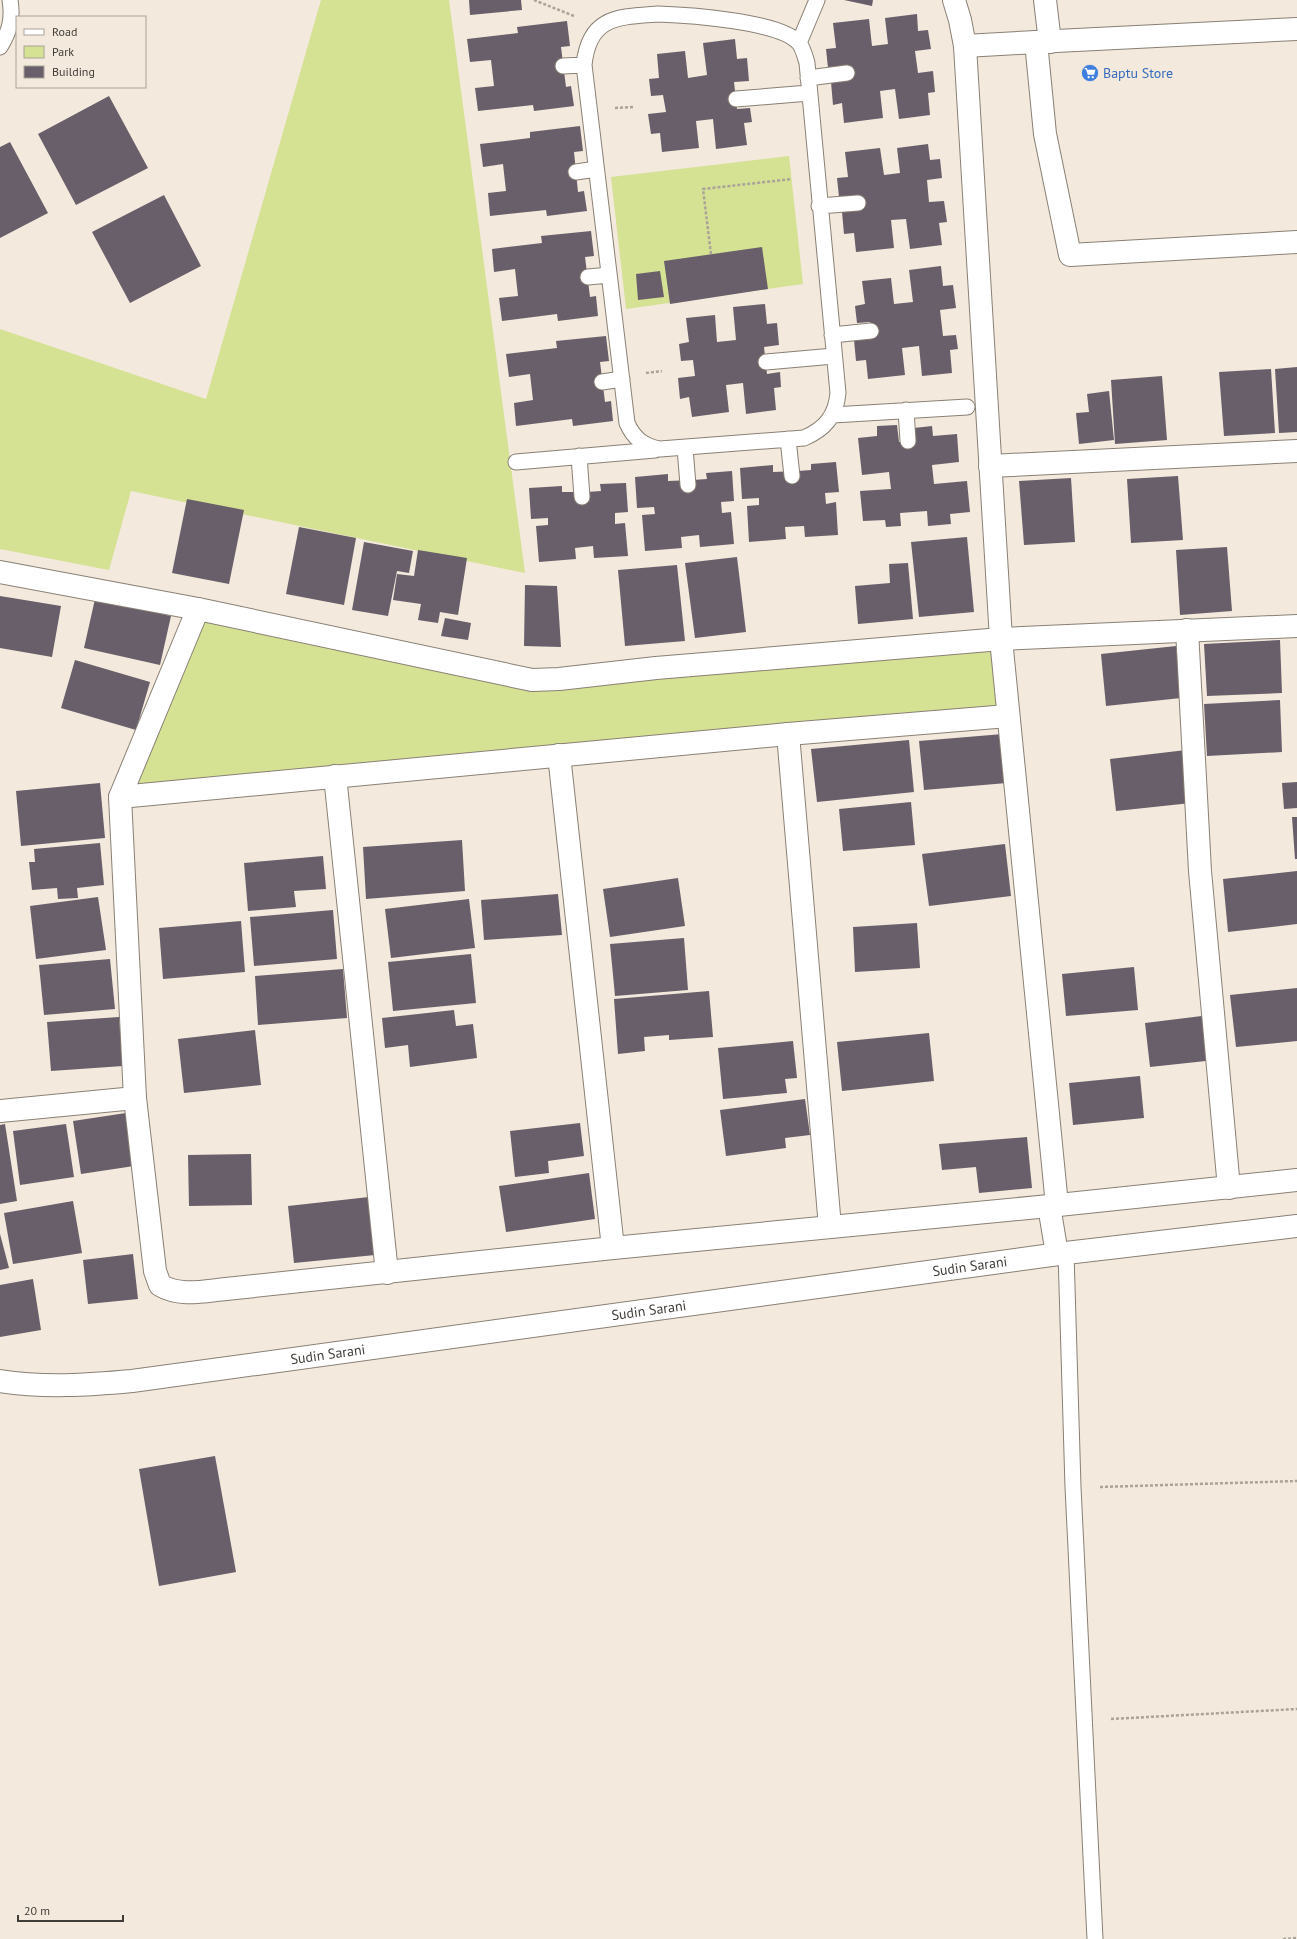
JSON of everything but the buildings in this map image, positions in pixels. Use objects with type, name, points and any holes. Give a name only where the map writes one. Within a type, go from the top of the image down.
[{"type":"street","points":[[954,0],[965,46],[1001,639],[1053,1206],[1061,1253]]},
{"type":"street","points":[[1045,0],[1043,42],[1044,134],[1070,255],[1297,242]]},
{"type":"street","points":[[965,46],[1297,29]]},
{"type":"street","points":[[990,466],[1297,451]]},
{"type":"street","points":[[0,572],[198,609],[532,680],[559,679],[656,668],[1001,639],[1297,626]]},
{"type":"street","points":[[198,609],[120,797],[135,1098],[155,1271],[160,1285],[170,1291],[189,1292],[387,1273],[613,1248],[1053,1206],[1297,1180]]},
{"type":"street","points":[[1187,630],[1200,871],[1229,1188]]},
{"type":"street","points":[[120,797],[788,734],[1008,716]]},
{"type":"street","points":[[788,734],[830,1227]]},
{"type":"street","points":[[559,756],[613,1248]]},
{"type":"street","points":[[335,776],[387,1273]]},
{"type":"street","points":[[0,1111],[135,1098]]},
{"type":"street","name":"Sudin Sarani","points":[[0,1380],[21,1384],[81,1385],[132,1381],[1061,1253],[1297,1226]]},
{"type":"lane","points":[[0,47],[8,33],[13,14],[10,0]]},
{"type":"lane","points":[[799,43],[818,0]]},
{"type":"lane","points":[[516,462],[804,438],[816,433],[833,415],[837,405],[838,393],[808,78],[804,52],[799,43],[789,35],[778,31],[738,21],[698,15],[658,14],[619,17],[601,27],[588,44],[584,65],[627,423],[632,433],[639,441],[650,447],[660,449]]},
{"type":"lane","points":[[563,66],[584,65]]},
{"type":"lane","points":[[808,78],[847,73]]},
{"type":"lane","points":[[736,100],[809,93]]},
{"type":"lane","points":[[576,172],[596,169]]},
{"type":"lane","points":[[820,206],[858,203]]},
{"type":"lane","points":[[588,277],[609,275]]},
{"type":"lane","points":[[832,335],[871,331]]},
{"type":"lane","points":[[766,362],[834,356]]},
{"type":"lane","points":[[602,382],[622,379]]},
{"type":"lane","points":[[833,415],[967,407]]},
{"type":"lane","points":[[906,410],[908,441]]},
{"type":"lane","points":[[788,439],[792,476]]},
{"type":"lane","points":[[685,448],[688,485]]},
{"type":"lane","points":[[579,456],[582,497]]},
{"type":"lane","points":[[1061,1253],[1095,1939]]},
{"type":"path","points":[[534,0],[601,27]]},
{"type":"path","points":[[711,254],[703,189],[817,177]]},
{"type":"path","points":[[1073,1487],[1297,1481]]},
{"type":"path","points":[[1084,1720],[1297,1709]]},
{"type":"path","points":[[1284,1939],[1297,1938]]},
{"type":"green space","points":[[321,0],[449,0],[525,573],[131,491],[109,570],[0,549],[0,329],[206,399]]},
{"type":"green space","points":[[789,156],[803,284],[626,309],[611,177]]},
{"type":"green space","points":[[198,609],[532,680],[1001,639],[1008,716],[120,797]]},
{"type":"place","name":"Baptu Store","points":[[1090,73]]}]
